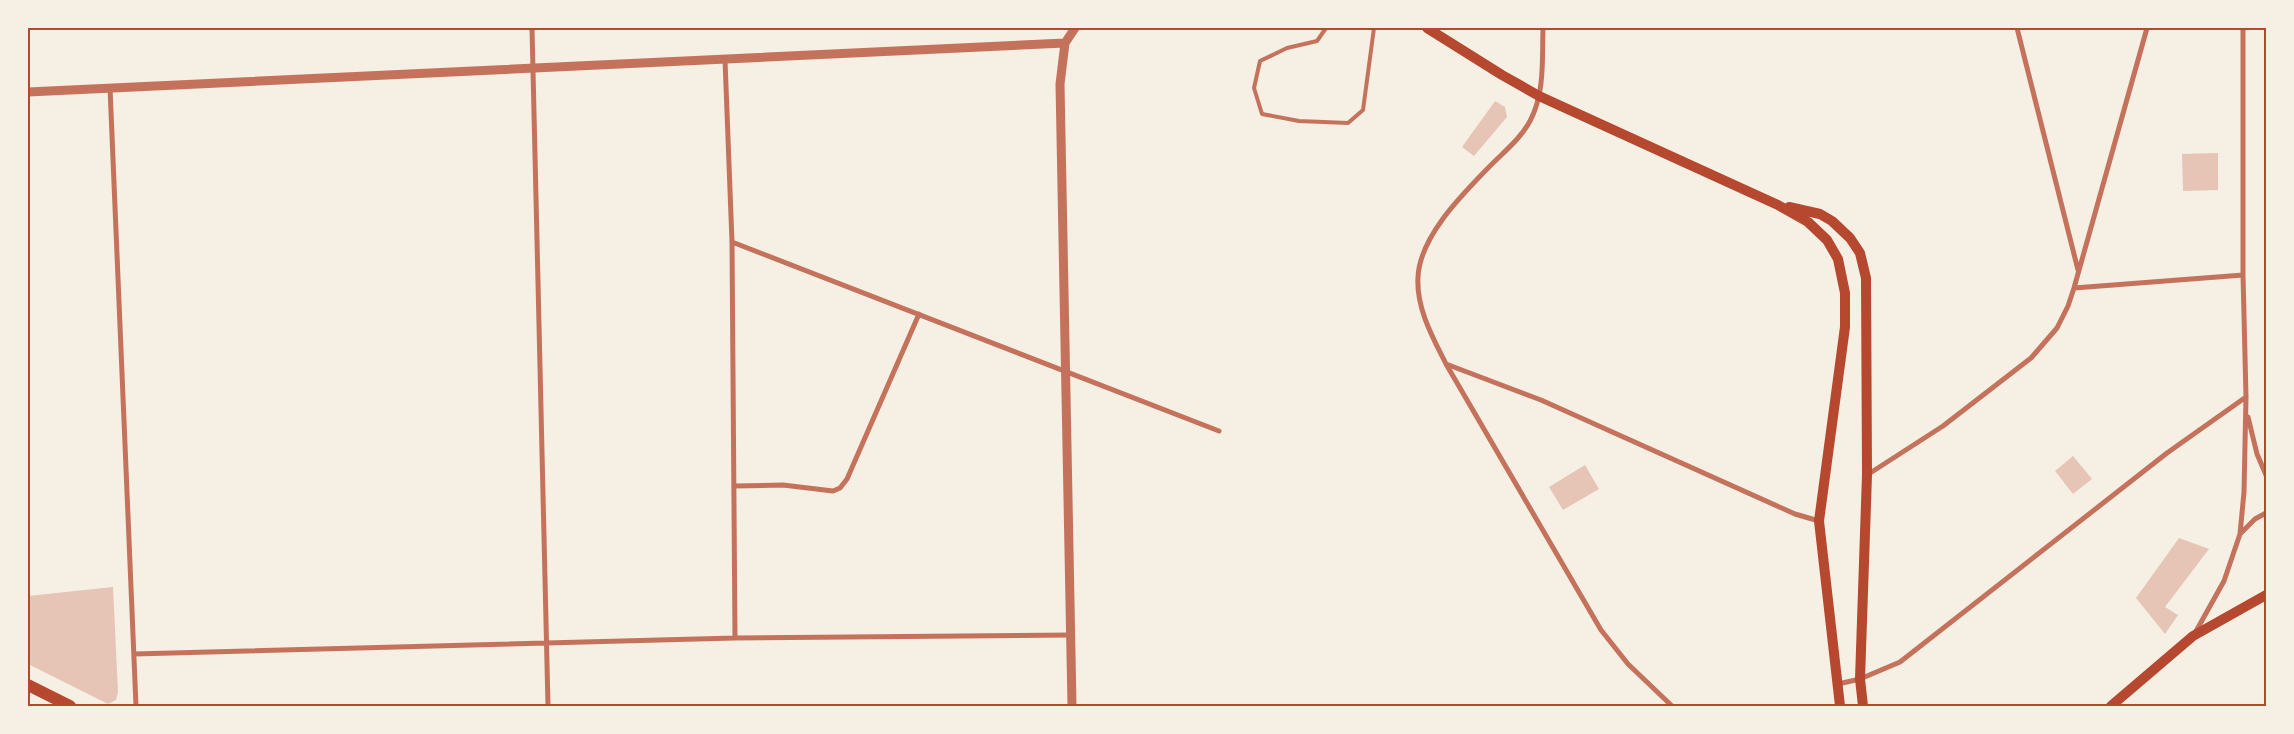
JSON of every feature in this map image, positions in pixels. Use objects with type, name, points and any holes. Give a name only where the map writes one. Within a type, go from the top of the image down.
[{"type":"main road","points":[[1427,28],[1539,96],[1778,205],[1808,222],[1827,240],[1838,259],[1845,293],[1845,327],[1819,521],[1840,706]]},
{"type":"main road","points":[[1778,205],[1820,214],[1832,221],[1850,238],[1860,253],[1866,278],[1868,302],[1867,475],[1860,679],[1863,706]]},
{"type":"main road","points":[[2111,706],[2193,636],[2266,595]]},
{"type":"main road","points":[[28,685],[70,706]]},
{"type":"street","points":[[532,28],[531,68],[548,706]]},
{"type":"street","points":[[1072,706],[1060,84],[1065,43],[1074,28]]},
{"type":"street","points":[[1543,28],[1539,96],[1530,121],[1518,138],[1459,200],[1436,230],[1424,253],[1418,277],[1420,300],[1427,327],[1446,364],[1602,630],[1628,664],[1672,706]]},
{"type":"street","points":[[2017,28],[2078,271]]},
{"type":"street","points":[[1867,475],[1943,426],[2031,358],[2057,328],[2068,306],[2074,288],[2147,28]]},
{"type":"street","points":[[2193,636],[2224,580],[2240,534],[2244,492],[2246,397],[2243,276],[2243,28]]},
{"type":"street","points":[[28,92],[1065,43]]},
{"type":"street","points":[[725,60],[732,242],[735,638]]},
{"type":"street","points":[[110,88],[136,706]]},
{"type":"street","points":[[732,242],[1219,430]]},
{"type":"street","points":[[2074,288],[2243,276]]},
{"type":"street","points":[[734,486],[783,485],[833,491],[840,488],[847,479],[919,314]]},
{"type":"street","points":[[1446,364],[1541,400],[1795,514],[1819,521]]},
{"type":"street","points":[[1838,684],[1860,679],[1900,662],[2168,453],[2246,397]]},
{"type":"street","points":[[2246,409],[2257,454],[2266,474]]},
{"type":"street","points":[[2240,534],[2255,519],[2266,513]]},
{"type":"street","points":[[134,654],[735,638],[1070,635]]},
{"type":"lane","points":[[1326,28],[1317,41],[1287,48],[1260,62],[1254,88],[1262,114],[1299,121],[1348,123],[1362,110],[1374,28]]},
{"type":"building","points":[[1495,101],[1505,107],[1507,117],[1474,156],[1462,147]]},
{"type":"building","points":[[2218,153],[2218,190],[2183,191],[2182,154]]},
{"type":"building","points":[[2073,456],[2092,479],[2073,494],[2055,471]]},
{"type":"building","points":[[1585,465],[1599,489],[1563,510],[1549,487]]},
{"type":"building","points":[[2179,538],[2209,549],[2165,607],[2178,615],[2165,634],[2136,598]]},
{"type":"building","points":[[113,587],[118,692],[116,700],[108,704],[28,664],[28,596]]}]
